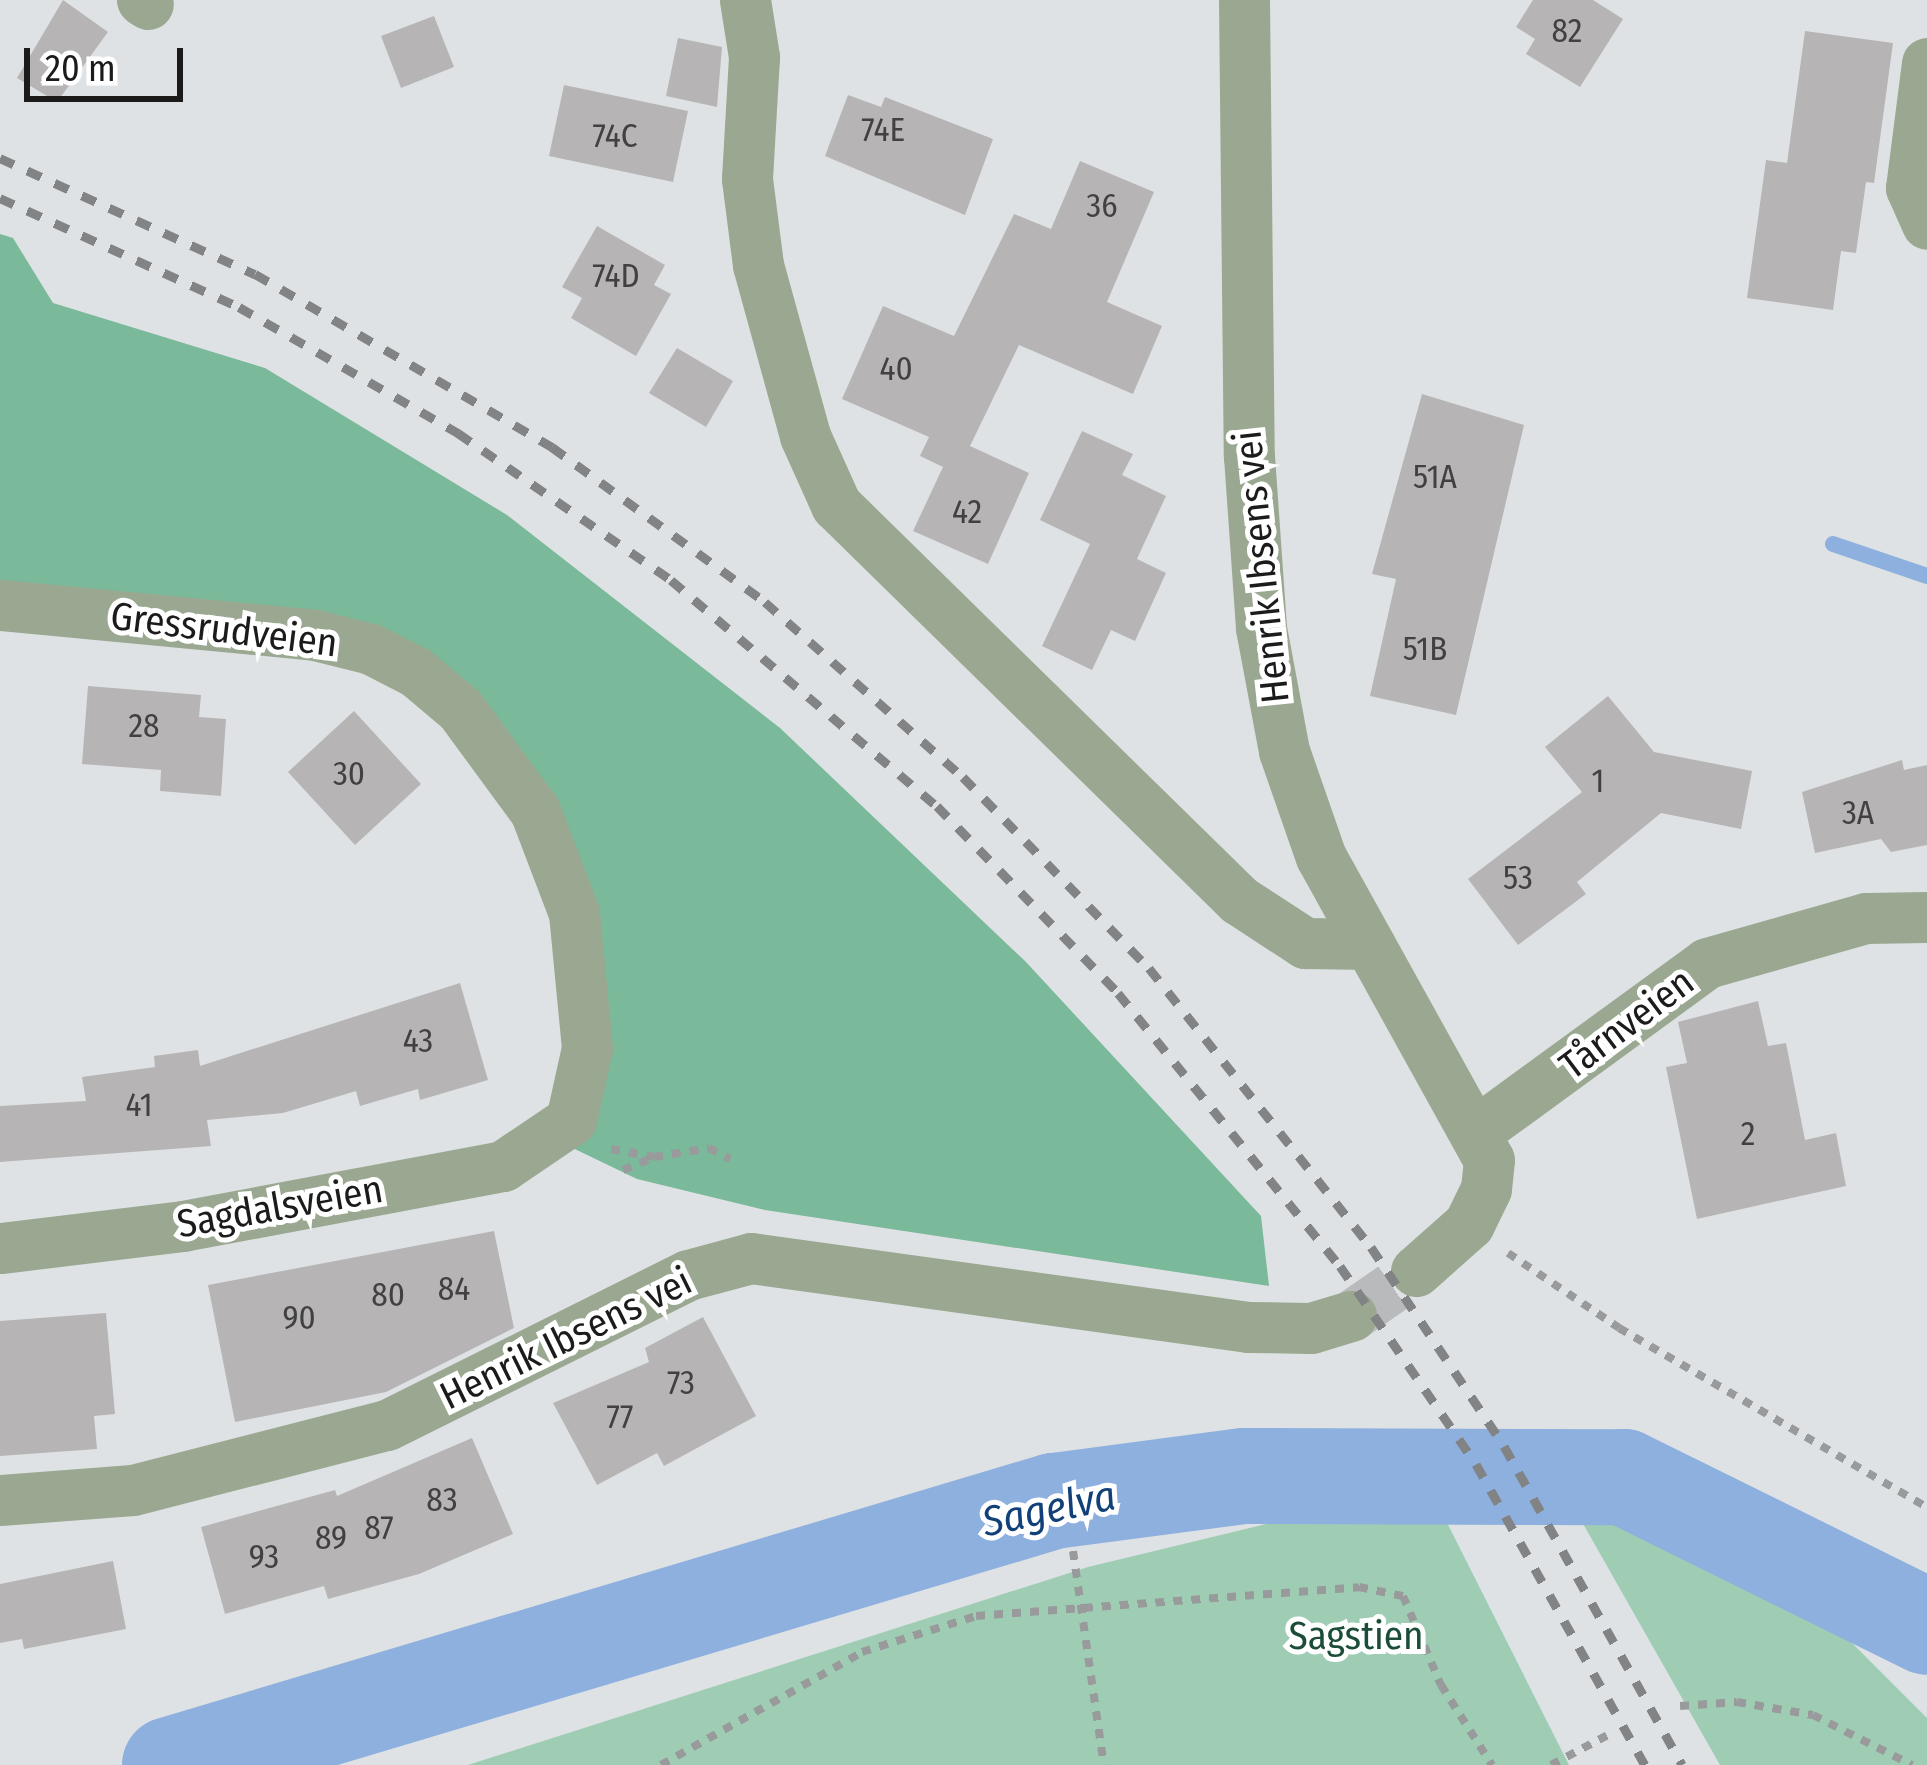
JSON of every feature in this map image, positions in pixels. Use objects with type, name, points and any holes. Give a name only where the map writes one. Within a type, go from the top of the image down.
[{"type":"street","points":[[745,0],[754,57],[747,179],[755,247],[805,436],[836,506],[1239,899],[1305,943],[1369,944]]},
{"type":"street","name":"Henrik Ibsens vei","points":[[1244,0],[1244,322],[1261,628],[1300,802],[1369,944],[1478,1130],[1489,1177],[1468,1224],[1416,1271]]},
{"type":"street","points":[[1927,63],[1912,188],[1927,224]]},
{"type":"street","name":"Gressrudveien","points":[[0,605],[315,635],[371,649],[460,709],[535,812],[574,913],[585,978],[584,1083],[571,1120],[553,1140]]},
{"type":"street","name":"Tårnveien","points":[[1478,1130],[1707,963],[1866,918],[1927,917]]},
{"type":"street","name":"Sagdalsveien","points":[[0,1248],[183,1226],[503,1166],[553,1140]]},
{"type":"street","name":"Henrik Ibsens vei","points":[[0,1500],[133,1490],[386,1425],[469,1390],[655,1291],[751,1258],[1249,1327],[1311,1328],[1351,1316]]},
{"type":"path","points":[[553,1140],[654,1157]]},
{"type":"path","points":[[623,1170],[654,1157],[710,1148],[730,1160]]},
{"type":"path","points":[[1468,1224],[1619,1328],[1927,1508]]},
{"type":"path","points":[[1073,1551],[1104,1765]]},
{"type":"path","points":[[661,1765],[862,1652],[976,1616],[1359,1588],[1402,1596],[1441,1684],[1492,1765]]},
{"type":"path","points":[[1680,1706],[1737,1702],[1813,1715],[1912,1765]]},
{"type":"path","points":[[1551,1765],[1567,1761],[1608,1735]]},
{"type":"green space","points":[[0,234],[13,238],[53,303],[265,368],[507,515],[780,728],[1026,962],[1261,1216],[1269,1286],[765,1210],[637,1179],[525,1125],[583,1081],[566,887],[453,711],[358,657],[0,604]]},
{"type":"green space","name":"Sagstien","points":[[1428,1485],[1569,1765],[468,1765],[1088,1567]]},
{"type":"green space","points":[[1561,1485],[1830,1621],[1927,1718],[1927,1765],[1720,1765]]},
{"type":"building","points":[[63,0],[108,32],[57,102],[17,78]]},
{"type":"building","points":[[1533,0],[1593,0],[1623,19],[1580,87],[1526,54],[1535,39],[1516,27]]},
{"type":"building","points":[[434,16],[454,67],[401,88],[381,36]]},
{"type":"building","points":[[1805,31],[1893,43],[1874,183],[1866,182],[1856,253],[1841,251],[1833,310],[1747,298],[1766,160],[1787,163]]},
{"type":"building","points":[[678,38],[722,47],[717,107],[666,96]]},
{"type":"building","points":[[564,85],[688,111],[673,182],[549,156]]},
{"type":"building","points":[[848,95],[881,107],[885,97],[993,139],[965,215],[825,156]]},
{"type":"building","points":[[1080,161],[1154,192],[1107,302],[1162,326],[1133,394],[1019,345],[970,446],[1029,473],[988,564],[913,531],[943,467],[920,456],[929,437],[842,399],[883,306],[954,336],[1014,214],[1051,229]]},
{"type":"building","points":[[597,226],[665,265],[654,285],[671,294],[636,356],[571,318],[582,298],[562,287]]},
{"type":"building","points":[[677,348],[733,381],[706,427],[649,393]]},
{"type":"building","points":[[1422,394],[1524,425],[1456,715],[1370,696],[1396,579],[1372,574]]},
{"type":"building","points":[[1082,431],[1133,454],[1122,475],[1166,496],[1137,559],[1166,573],[1135,641],[1111,630],[1092,670],[1042,646],[1090,544],[1040,520]]},
{"type":"building","points":[[88,686],[201,695],[199,717],[226,719],[221,796],[160,791],[161,770],[82,764]]},
{"type":"building","points":[[1608,696],[1654,752],[1752,771],[1741,829],[1661,813],[1577,882],[1586,894],[1518,945],[1468,879],[1582,792],[1545,747]]},
{"type":"building","points":[[354,711],[421,784],[355,845],[288,772]]},
{"type":"building","points":[[1902,760],[1904,770],[1927,765],[1927,845],[1891,852],[1881,839],[1815,853],[1802,792]]},
{"type":"building","points":[[460,983],[488,1080],[420,1100],[418,1089],[360,1106],[356,1091],[283,1113],[207,1120],[211,1146],[0,1162],[0,1106],[86,1101],[82,1077],[155,1067],[154,1056],[198,1050],[200,1066]]},
{"type":"building","points":[[1758,1001],[1768,1046],[1786,1043],[1805,1140],[1836,1133],[1846,1186],[1697,1219],[1666,1067],[1687,1063],[1678,1022]]},
{"type":"building","points":[[494,1231],[514,1328],[386,1392],[235,1422],[208,1285]]},
{"type":"building","points":[[106,1313],[115,1414],[94,1416],[97,1449],[0,1456],[0,1321]]},
{"type":"building","points":[[703,1317],[756,1416],[664,1466],[657,1453],[597,1485],[553,1403],[649,1362],[645,1348]]},
{"type":"building","points":[[472,1438],[513,1534],[419,1574],[328,1599],[324,1586],[225,1614],[201,1527],[335,1490],[337,1496]]},
{"type":"building","points":[[113,1561],[126,1629],[24,1649],[22,1639],[0,1643],[0,1584]]},
{"type":"waterway","points":[[1833,544],[1927,576]]},
{"type":"waterway","name":"Sagelva","points":[[170,1765],[1054,1501],[1244,1476],[1624,1477],[1927,1627]]},
{"type":"tunnel","points":[[1351,1316],[1416,1271]]},
{"type":"railway","points":[[0,158],[255,274],[552,447],[765,602],[963,777],[1149,968],[1371,1247],[1504,1446],[1682,1765]]},
{"type":"railway","points":[[0,198],[239,307],[458,433],[671,580],[937,806],[1118,993],[1340,1266],[1476,1464],[1645,1765]]}]
